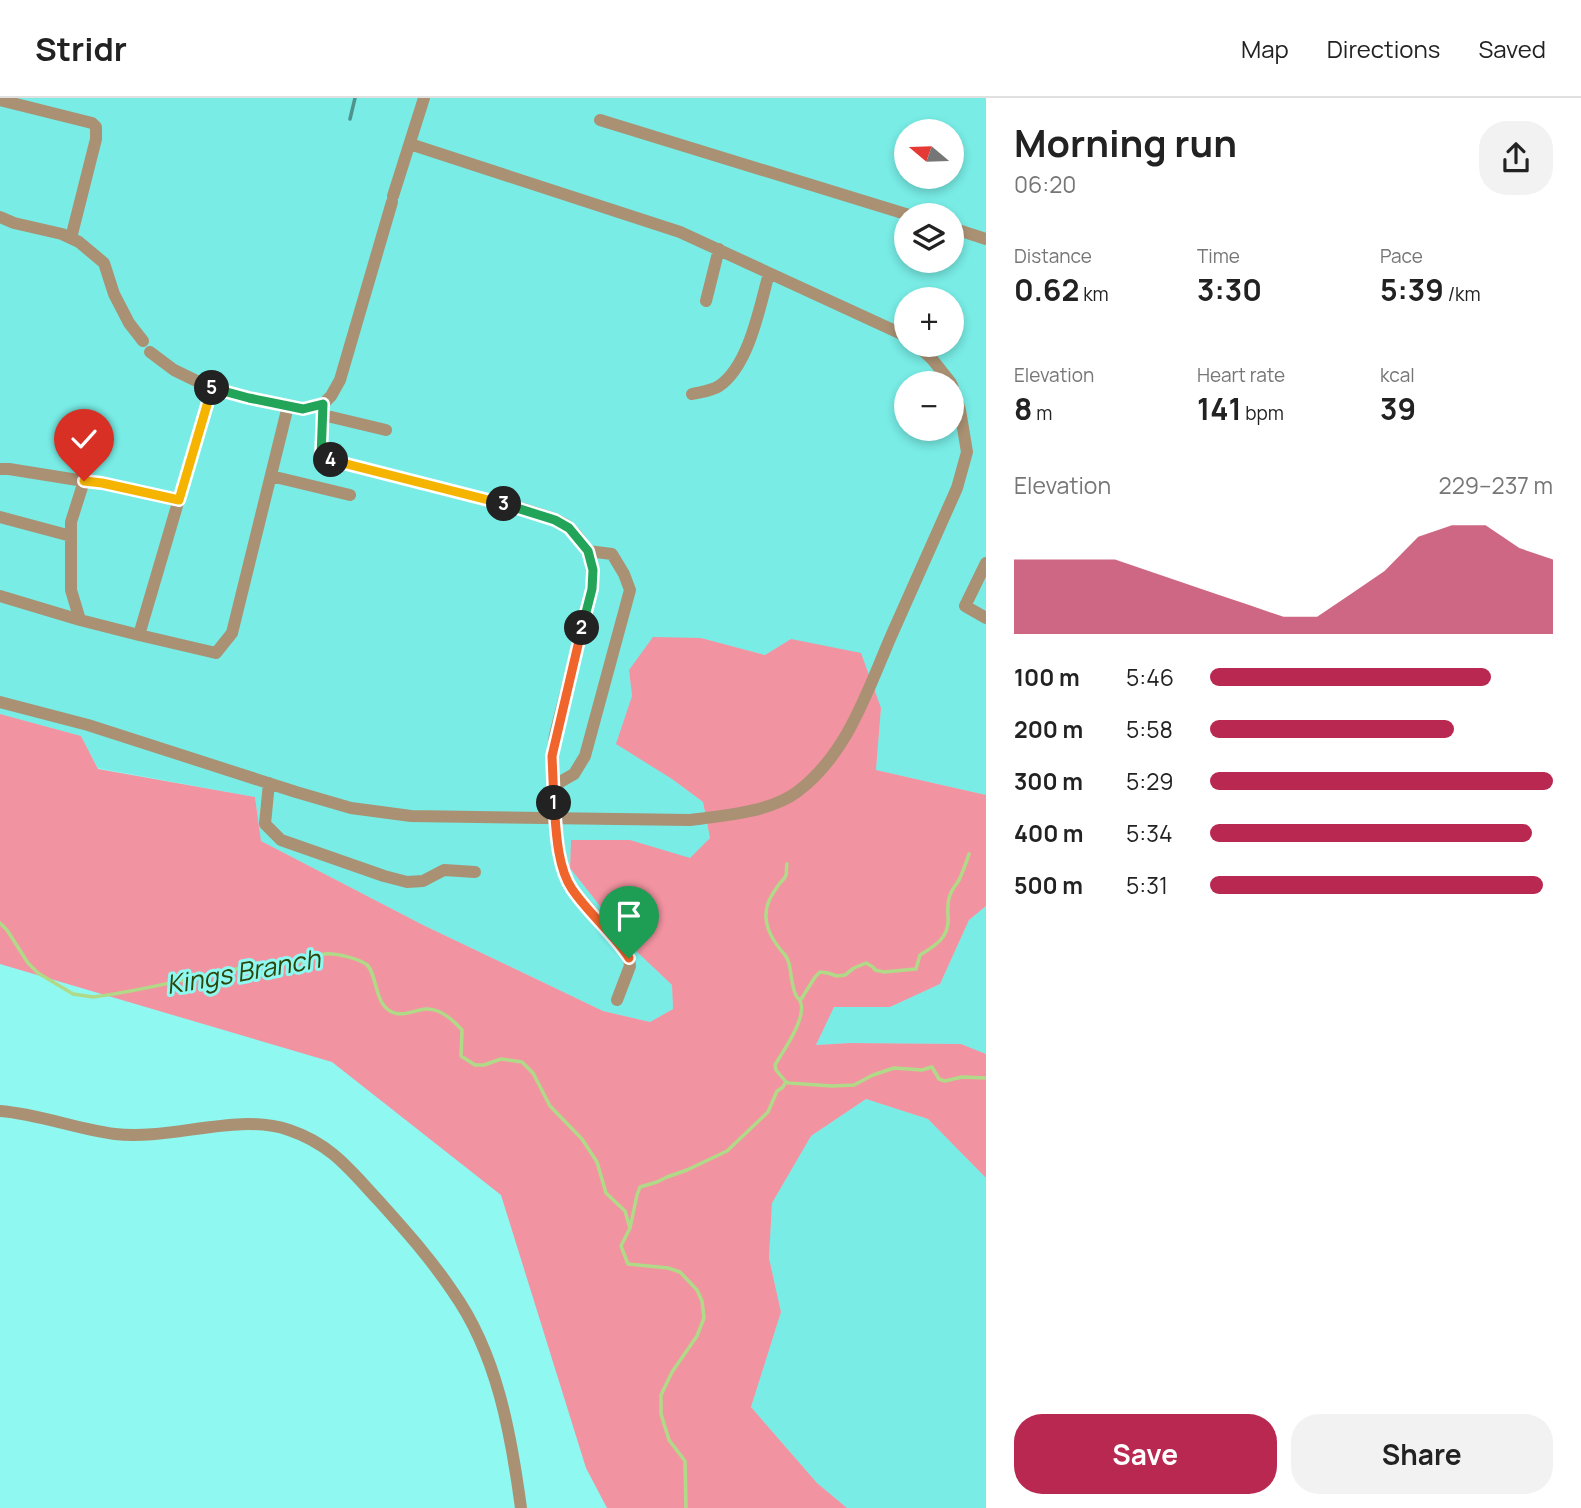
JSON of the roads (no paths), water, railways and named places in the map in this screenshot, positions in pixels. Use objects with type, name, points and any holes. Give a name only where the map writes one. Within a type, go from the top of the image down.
[{"type":"street","points":[[424,98],[340,380],[323,410],[321,457],[515,506],[544,516],[569,528],[588,551],[593,570],[592,589],[552,756],[555,817],[564,874],[571,888],[621,945],[629,958],[631,966],[617,1000]]},
{"type":"street","points":[[0,100],[92,123],[96,127],[96,139],[71,238]]},
{"type":"street","points":[[600,120],[894,210]]},
{"type":"street","points":[[410,144],[680,232],[894,330]]},
{"type":"street","points":[[0,217],[62,234],[79,242],[104,263],[114,294],[129,323],[146,346],[174,370],[212,387],[249,398],[303,409],[323,410],[386,430]]},
{"type":"street","points":[[964,232],[986,239]]},
{"type":"street","points":[[706,301],[719,250]]},
{"type":"street","points":[[692,394],[718,387],[735,370],[753,335],[769,273]]},
{"type":"street","points":[[930,357],[941,371]]},
{"type":"street","points":[[139,635],[212,387]]},
{"type":"street","points":[[0,596],[80,620],[216,653],[232,633],[288,406]]},
{"type":"street","points":[[0,702],[88,725],[351,808],[411,816],[690,820],[732,815],[766,807],[796,793],[825,766],[853,724],[957,488],[967,452],[964,434]]},
{"type":"street","points":[[0,469],[102,483],[179,500]]},
{"type":"street","points":[[271,475],[350,495]]},
{"type":"street","points":[[80,620],[71,590],[71,522],[84,481]]},
{"type":"street","points":[[0,517],[71,536]]},
{"type":"street","points":[[553,786],[574,774],[585,756],[630,590],[612,554],[588,551]]},
{"type":"street","points":[[986,563],[965,606],[986,618]]},
{"type":"street","points":[[269,783],[265,824],[281,840],[407,882],[423,881],[444,870],[475,872]]},
{"type":"street","points":[[0,1111],[23,1113],[116,1134],[159,1135],[247,1123],[287,1129],[319,1143],[344,1162],[414,1240],[454,1293],[473,1327],[489,1362],[501,1402],[514,1459],[521,1508]]},
{"type":"waterway","points":[[800,1001],[820,972],[845,975],[866,963],[875,970],[884,972],[916,969],[920,955],[936,944],[947,930],[949,898],[969,854]]},
{"type":"waterway","points":[[787,864],[786,876],[772,895],[766,913],[770,933],[788,961],[794,989],[802,1008],[798,1025],[775,1065],[786,1082],[854,1085],[894,1068],[922,1070],[932,1067],[939,1079],[945,1081],[962,1077],[986,1078]]},
{"type":"waterway","name":"Kings Branch","points":[[0,923],[38,973],[73,994],[93,997],[248,967],[299,962],[325,954],[340,955],[362,962],[370,968],[385,1007],[394,1013],[403,1014],[431,1009],[441,1013],[462,1030],[461,1056],[475,1065],[501,1059],[522,1062],[533,1073],[550,1106],[582,1139],[597,1162],[606,1193],[625,1211],[630,1228]]},
{"type":"waterway","name":"Kings Branch","points":[[686,1508],[685,1461],[669,1440],[661,1414],[661,1395],[672,1372],[697,1336],[704,1318],[702,1301],[697,1290],[680,1272],[668,1268],[628,1264],[621,1246],[630,1228],[640,1187],[687,1170],[727,1151],[768,1112],[777,1091],[786,1082]]},
{"type":"railway","points":[[350,119],[355,98]]}]
